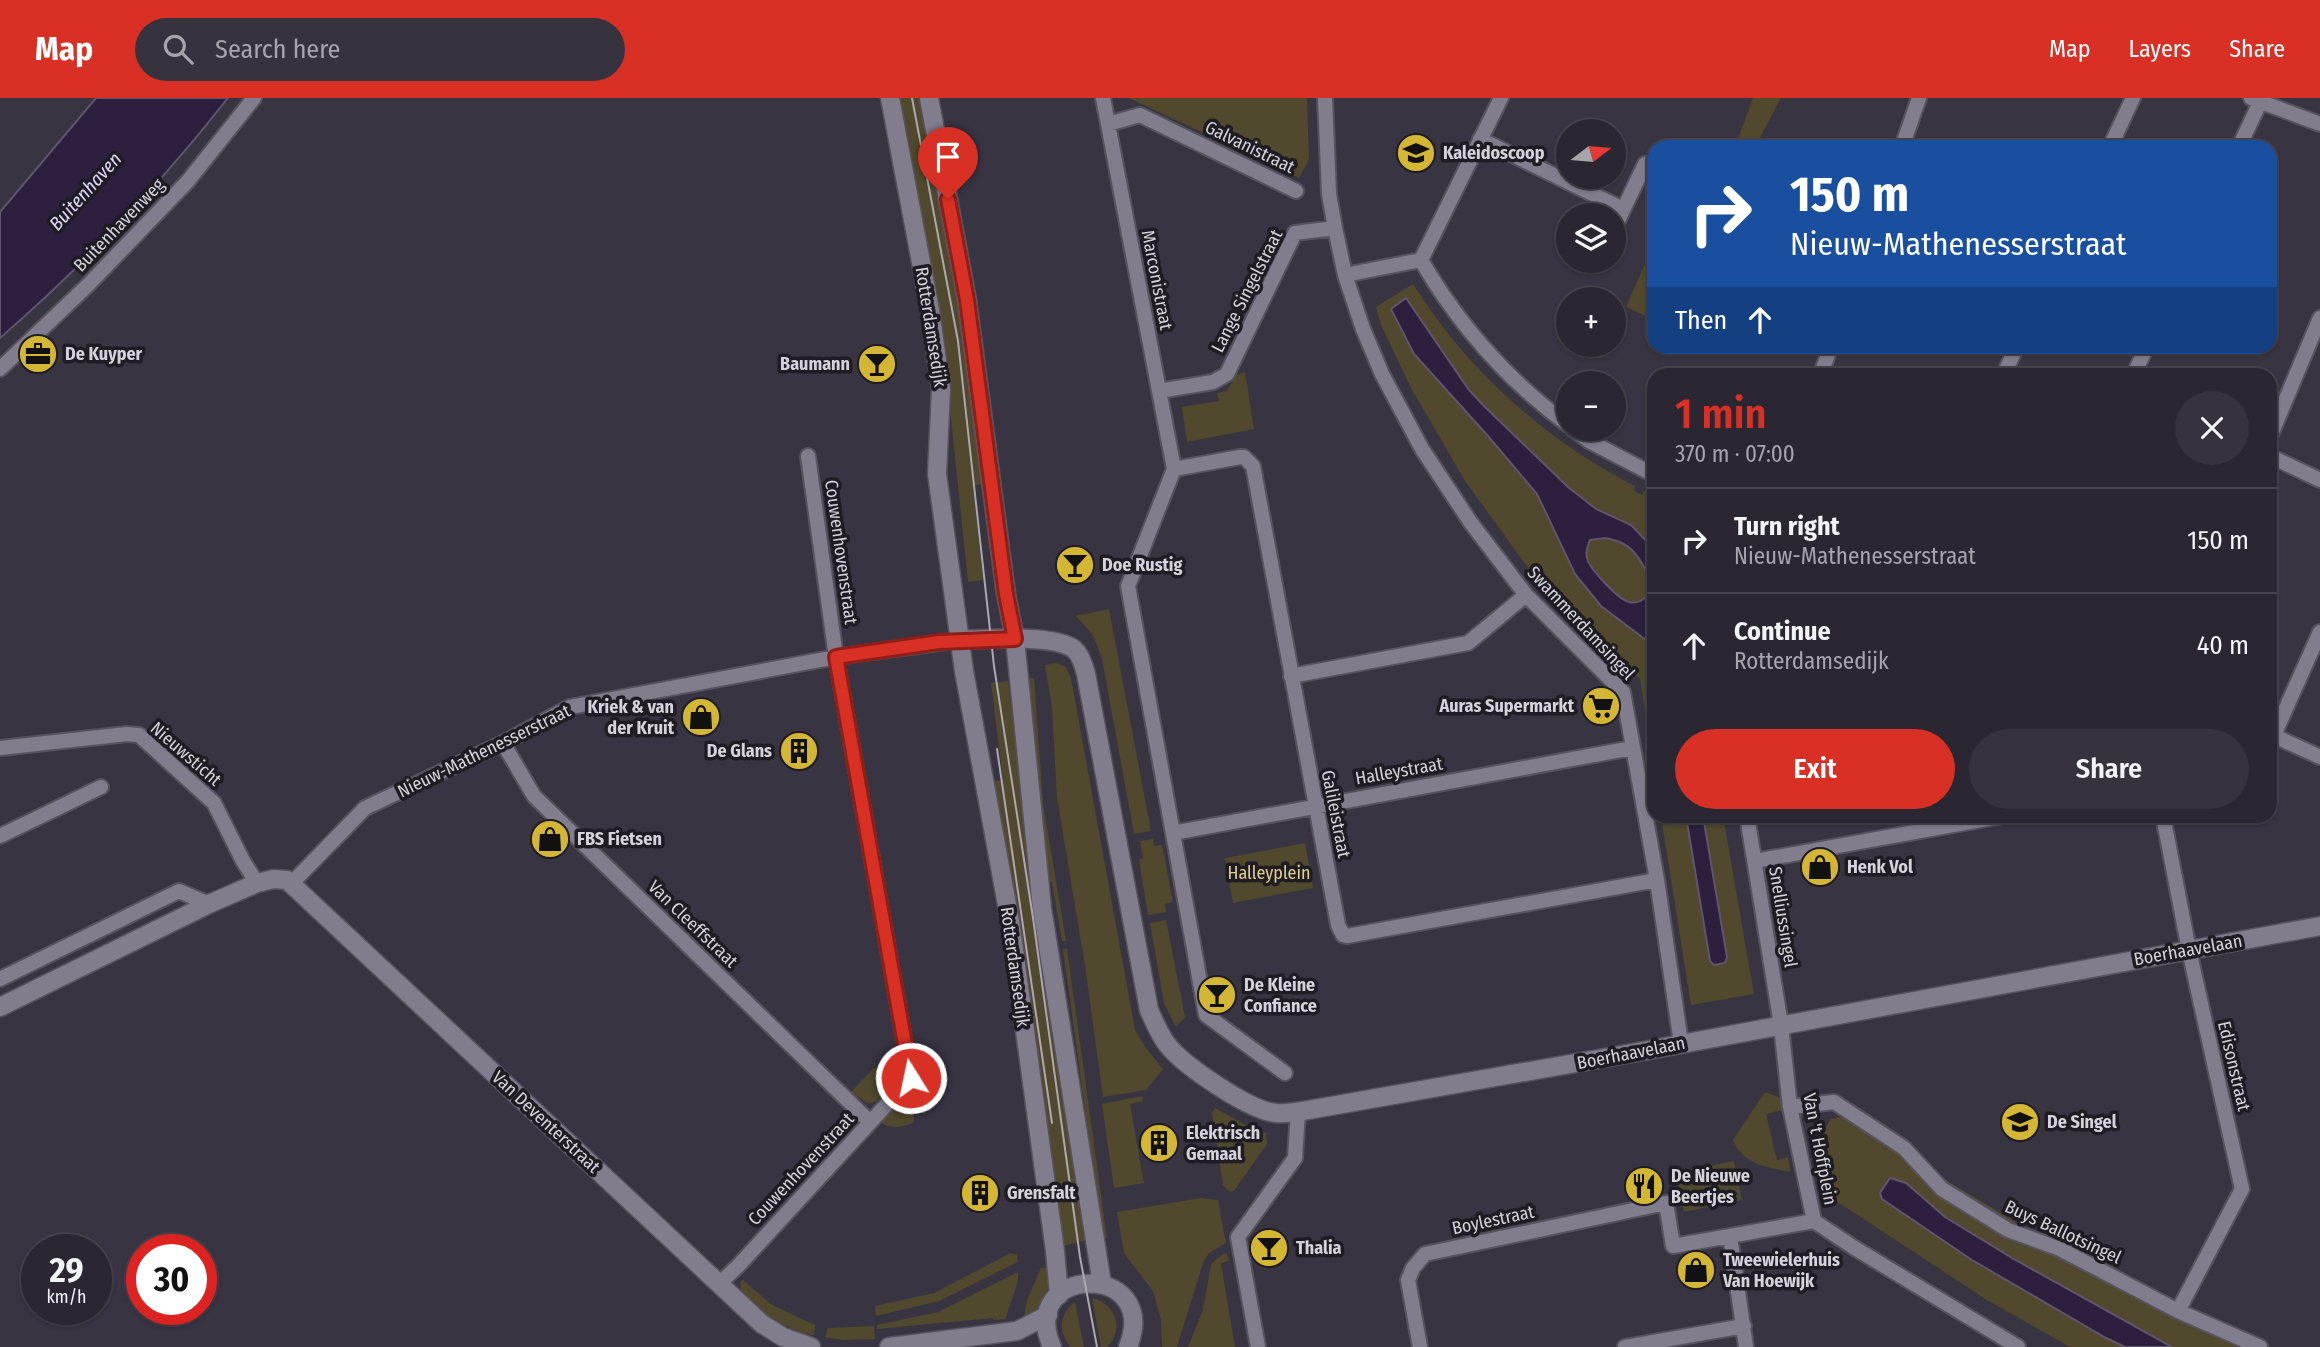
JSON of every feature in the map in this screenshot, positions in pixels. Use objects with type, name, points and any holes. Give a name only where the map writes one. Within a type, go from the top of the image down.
[{"type":"street","name":"Buitenhavenweg","points":[[0,369],[88,285],[188,181],[254,98]]},
{"type":"street","name":"Rotterdamsedijk","points":[[890,98],[930,310],[941,389],[937,474],[983,782],[1010,921],[1054,1237],[1059,1295]]},
{"type":"street","name":"Rotterdamsedijk","points":[[929,98],[967,300],[1006,594],[1015,639],[1042,908],[1102,1284]]},
{"type":"street","name":"Marconistraat","points":[[1103,98],[1174,469]]},
{"type":"street","name":"Swammerdamsingel","points":[[1325,98],[1329,194],[1335,228],[1345,275],[1382,374],[1422,449],[1471,523],[1526,595],[1623,692],[1657,880],[1681,1043]]},
{"type":"street","points":[[1421,260],[1501,98]]},
{"type":"street","points":[[1904,140],[1919,98]]},
{"type":"street","points":[[2113,140],[2133,98]]},
{"type":"street","points":[[2242,140],[2257,99],[2320,124]]},
{"type":"street","name":"Galvanistraat","points":[[1108,124],[1140,115],[1296,191]]},
{"type":"street","points":[[1480,139],[1611,203]]},
{"type":"street","points":[[1626,203],[1645,164]]},
{"type":"street","name":"Lange Singelstraat","points":[[1159,391],[1213,382],[1227,374],[1296,233],[1335,228]]},
{"type":"street","points":[[1345,275],[1421,260]]},
{"type":"street","points":[[1421,260],[1464,325],[1521,385],[1556,415]]},
{"type":"street","points":[[2277,420],[2320,318]]},
{"type":"street","points":[[1590,441],[1647,471]]},
{"type":"street","name":"Couwenhovenstraat","points":[[719,1284],[911,1078],[836,657],[807,456]]},
{"type":"street","name":"Galileistraat","points":[[1174,469],[1240,457],[1244,457],[1253,466],[1314,806],[1338,925],[1343,935],[1657,880]]},
{"type":"street","points":[[2277,459],[2320,480]]},
{"type":"street","points":[[1174,469],[1128,586],[1206,1015],[1285,1073]]},
{"type":"street","points":[[1291,676],[1468,643],[1526,595]]},
{"type":"street","points":[[2277,723],[2320,632]]},
{"type":"street","points":[[960,640],[1015,639]]},
{"type":"street","name":"Boerhaavelaan","points":[[1015,639],[1058,642],[1075,650],[1083,662],[1149,1010],[1164,1041],[1188,1063],[1253,1107],[1274,1113],[1298,1112],[2320,926]]},
{"type":"street","name":"Nieuw-Mathenesserstraat","points":[[292,883],[365,808],[503,743],[570,707],[836,657],[960,640]]},
{"type":"street","name":"Nieuwsticht","points":[[0,748],[127,734],[139,735],[214,803],[257,883]]},
{"type":"street","points":[[2277,736],[2320,757]]},
{"type":"street","name":"Van Cleeffstraat","points":[[503,743],[534,796],[870,1122]]},
{"type":"street","name":"Halleystraat","points":[[1173,833],[1632,748]]},
{"type":"street","points":[[0,836],[101,787]]},
{"type":"street","name":"Snelliussingel","points":[[1748,823],[1781,1025]]},
{"type":"street","points":[[1755,861],[1964,823]]},
{"type":"street","name":"Edisonstraat","points":[[2164,823],[2189,950],[2242,1189],[2178,1311]]},
{"type":"street","points":[[0,1007],[257,883],[274,879],[292,883]]},
{"type":"street","name":"Van Deventerstraat","points":[[292,883],[762,1324],[783,1338],[811,1347]]},
{"type":"street","points":[[0,979],[179,891],[209,904]]},
{"type":"street","name":"Van 't Hoffplein","points":[[1666,1203],[1673,1246],[1814,1221],[1790,1107],[1781,1025]]},
{"type":"street","name":"Buys Ballotsingel","points":[[1790,1107],[1834,1102],[1904,1148],[1942,1189],[2008,1230],[2060,1249],[2178,1311],[2260,1347]]},
{"type":"street","points":[[1258,1347],[1238,1237],[1295,1158],[1298,1112]]},
{"type":"street","name":"Boylestraat","points":[[1420,1347],[1408,1280],[1413,1268],[1425,1254],[1666,1203]]},
{"type":"street","points":[[1814,1221],[2018,1347]]},
{"type":"street","points":[[1730,1236],[1746,1347]]},
{"type":"street","points":[[1052,1347],[1046,1326],[1048,1315],[1059,1295],[1080,1283],[1102,1284],[1121,1296],[1132,1315],[1132,1337],[1128,1347]]},
{"type":"street","points":[[889,1347],[1017,1331],[1048,1315]]},
{"type":"street","points":[[1625,1347],[1744,1326]]},
{"type":"green space","points":[[896,98],[921,98],[968,348],[986,483],[973,486],[983,580],[968,582],[945,361]]},
{"type":"green space","points":[[1129,98],[1307,98],[1309,160],[1299,178]]},
{"type":"green space","points":[[1753,98],[1781,98],[1759,140],[1738,140]]},
{"type":"green space","points":[[1647,259],[1647,316],[1626,307]]},
{"type":"green space","points":[[1413,284],[1473,363],[1515,404],[1556,437],[1556,441],[1561,441],[1635,486],[1634,491],[1642,495],[1644,491],[1647,492],[1647,542],[1631,525],[1596,509],[1568,487],[1469,390],[1406,298],[1397,304],[1397,323],[1414,354],[1537,494],[1575,574],[1601,606],[1647,641],[1647,724],[1640,678],[1620,666],[1544,586],[1547,582],[1533,566],[1529,569],[1465,481],[1411,388],[1381,325],[1376,307]]},
{"type":"green space","points":[[1245,372],[1254,429],[1187,442],[1182,407],[1219,401],[1217,393],[1227,391],[1236,375]]},
{"type":"green space","points":[[1606,538],[1624,542],[1647,573],[1647,596],[1643,601],[1631,603],[1619,598],[1588,562],[1586,550],[1590,540]]},
{"type":"green space","points":[[1109,609],[1151,831],[1134,834],[1102,659],[1093,635],[1076,616]]},
{"type":"green space","points":[[1056,663],[1066,667],[1071,678],[1135,1030],[1163,1069],[1146,1090],[1103,1097],[1085,966],[1057,798],[1052,707],[1045,665]]},
{"type":"green space","points":[[1034,678],[1043,803],[1066,941],[1062,941],[1052,882],[1045,882],[1026,679]]},
{"type":"green space","points":[[1008,681],[1024,814],[1088,1240],[1062,1246],[1026,962],[994,782],[1003,779],[991,683]]},
{"type":"green space","points":[[1662,823],[1687,823],[1710,960],[1714,965],[1727,957],[1704,823],[1724,823],[1754,994],[1691,1005]]},
{"type":"green space","points":[[1153,839],[1154,846],[1162,845],[1173,902],[1165,904],[1166,912],[1148,915],[1139,860],[1143,858],[1140,841]]},
{"type":"green space","name":"Halleyplein","points":[[1305,843],[1313,888],[1233,903],[1225,858]]},
{"type":"green space","points":[[1166,920],[1185,1017],[1176,1027],[1164,1003],[1150,923]]},
{"type":"green space","points":[[1063,949],[1067,949],[1107,1238],[1098,1239],[1096,1188]]},
{"type":"green space","points":[[875,1067],[893,1084],[875,1102],[867,1103],[851,1092]]},
{"type":"green space","points":[[910,1090],[914,1095],[914,1122],[897,1127],[880,1122]]},
{"type":"green space","points":[[1765,1092],[1781,1098],[1782,1110],[1766,1114],[1777,1160],[1788,1157],[1790,1172],[1750,1160],[1733,1140]]},
{"type":"green space","points":[[1142,1096],[1143,1101],[1130,1104],[1144,1183],[1114,1188],[1102,1104]]},
{"type":"green space","points":[[1215,1108],[1255,1130],[1266,1133],[1267,1144],[1234,1191],[1230,1192],[1223,1185],[1212,1113]]},
{"type":"green space","points":[[1841,1117],[2184,1323],[2239,1347],[2167,1345],[1968,1233],[1935,1210],[1916,1191],[1972,1260],[2125,1347],[2070,1347],[1987,1300],[1827,1195],[1823,1155],[1825,1134],[1831,1119]]},
{"type":"green space","points":[[1734,1161],[1742,1200],[1684,1212],[1676,1173]]},
{"type":"green space","points":[[1201,1198],[1218,1200],[1226,1243],[1209,1253],[1203,1263],[1177,1347],[1162,1347],[1161,1320],[1153,1291],[1124,1253],[1117,1212]]},
{"type":"green space","points":[[1011,1253],[1017,1255],[1018,1262],[939,1301],[876,1316],[875,1306],[934,1293]]},
{"type":"green space","points":[[1224,1253],[1229,1261],[1221,1263],[1235,1347],[1188,1347],[1203,1310],[1211,1264]]},
{"type":"green space","points":[[1050,1267],[1046,1297],[1037,1309],[1024,1318],[1027,1300],[1041,1268]]},
{"type":"green space","points":[[1018,1272],[1006,1319],[877,1329],[877,1325],[938,1312]]},
{"type":"green space","points":[[743,1280],[772,1305],[815,1325],[814,1335],[786,1326],[755,1307],[742,1292],[740,1282]]},
{"type":"green space","points":[[1092,1298],[1107,1306],[1115,1318],[1116,1333],[1107,1347],[1101,1347]]},
{"type":"green space","points":[[1075,1302],[1084,1347],[1071,1347],[1063,1335],[1063,1318]]},
{"type":"green space","points":[[874,1326],[875,1339],[843,1340],[825,1337],[828,1328]]},
{"type":"water","name":"Buitenhaven","points":[[96,98],[228,98],[120,224],[0,338],[0,212]]},
{"type":"water","points":[[1406,298],[1469,390],[1485,407],[1568,487],[1596,509],[1631,525],[1647,542],[1647,573],[1632,550],[1613,540],[1590,540],[1587,555],[1590,566],[1619,596],[1629,602],[1638,602],[1647,596],[1647,641],[1601,606],[1575,574],[1537,494],[1414,354],[1391,309]]},
{"type":"water","points":[[1687,823],[1704,823],[1727,957],[1725,963],[1714,965],[1710,961]]},
{"type":"water","points":[[1890,1178],[1906,1183],[1945,1217],[2012,1258],[2172,1347],[2125,1347],[1972,1260],[1882,1199],[1880,1193]]},
{"type":"tram line","points":[[912,98],[958,341],[994,666],[1033,918],[1080,1257],[1097,1347]]},
{"type":"tram line","points":[[997,749],[1052,1123]]},
{"type":"place","name":"Kaleidoscoop","points":[[1416,153]]},
{"type":"place","name":"De Kuyper","points":[[38,354]]},
{"type":"place","name":"Baumann","points":[[877,364]]},
{"type":"place","name":"Doe Rustig","points":[[1075,565]]},
{"type":"place","name":"Auras Supermarkt","points":[[1601,706]]},
{"type":"place","name":"Kriek & van der Kruit","points":[[701,717]]},
{"type":"place","name":"De Glans","points":[[799,751]]},
{"type":"place","name":"FBS Fietsen","points":[[550,839]]},
{"type":"place","name":"Henk Vol","points":[[1820,867]]},
{"type":"place","name":"De Kleine Confiance","points":[[1217,995]]},
{"type":"place","name":"De Singel","points":[[2020,1122]]},
{"type":"place","name":"Elektrisch Gemaal","points":[[1159,1143]]},
{"type":"place","name":"De Nieuwe Beertjes","points":[[1644,1186]]},
{"type":"place","name":"Grensfalt","points":[[980,1193]]},
{"type":"place","name":"Thalia","points":[[1269,1248]]},
{"type":"place","name":"Tweewielerhuis Van Hoewijk","points":[[1696,1270]]},
{"type":"route","points":[[911,1078],[836,657],[939,642],[1015,639],[1006,594],[967,300],[948,199]]}]
